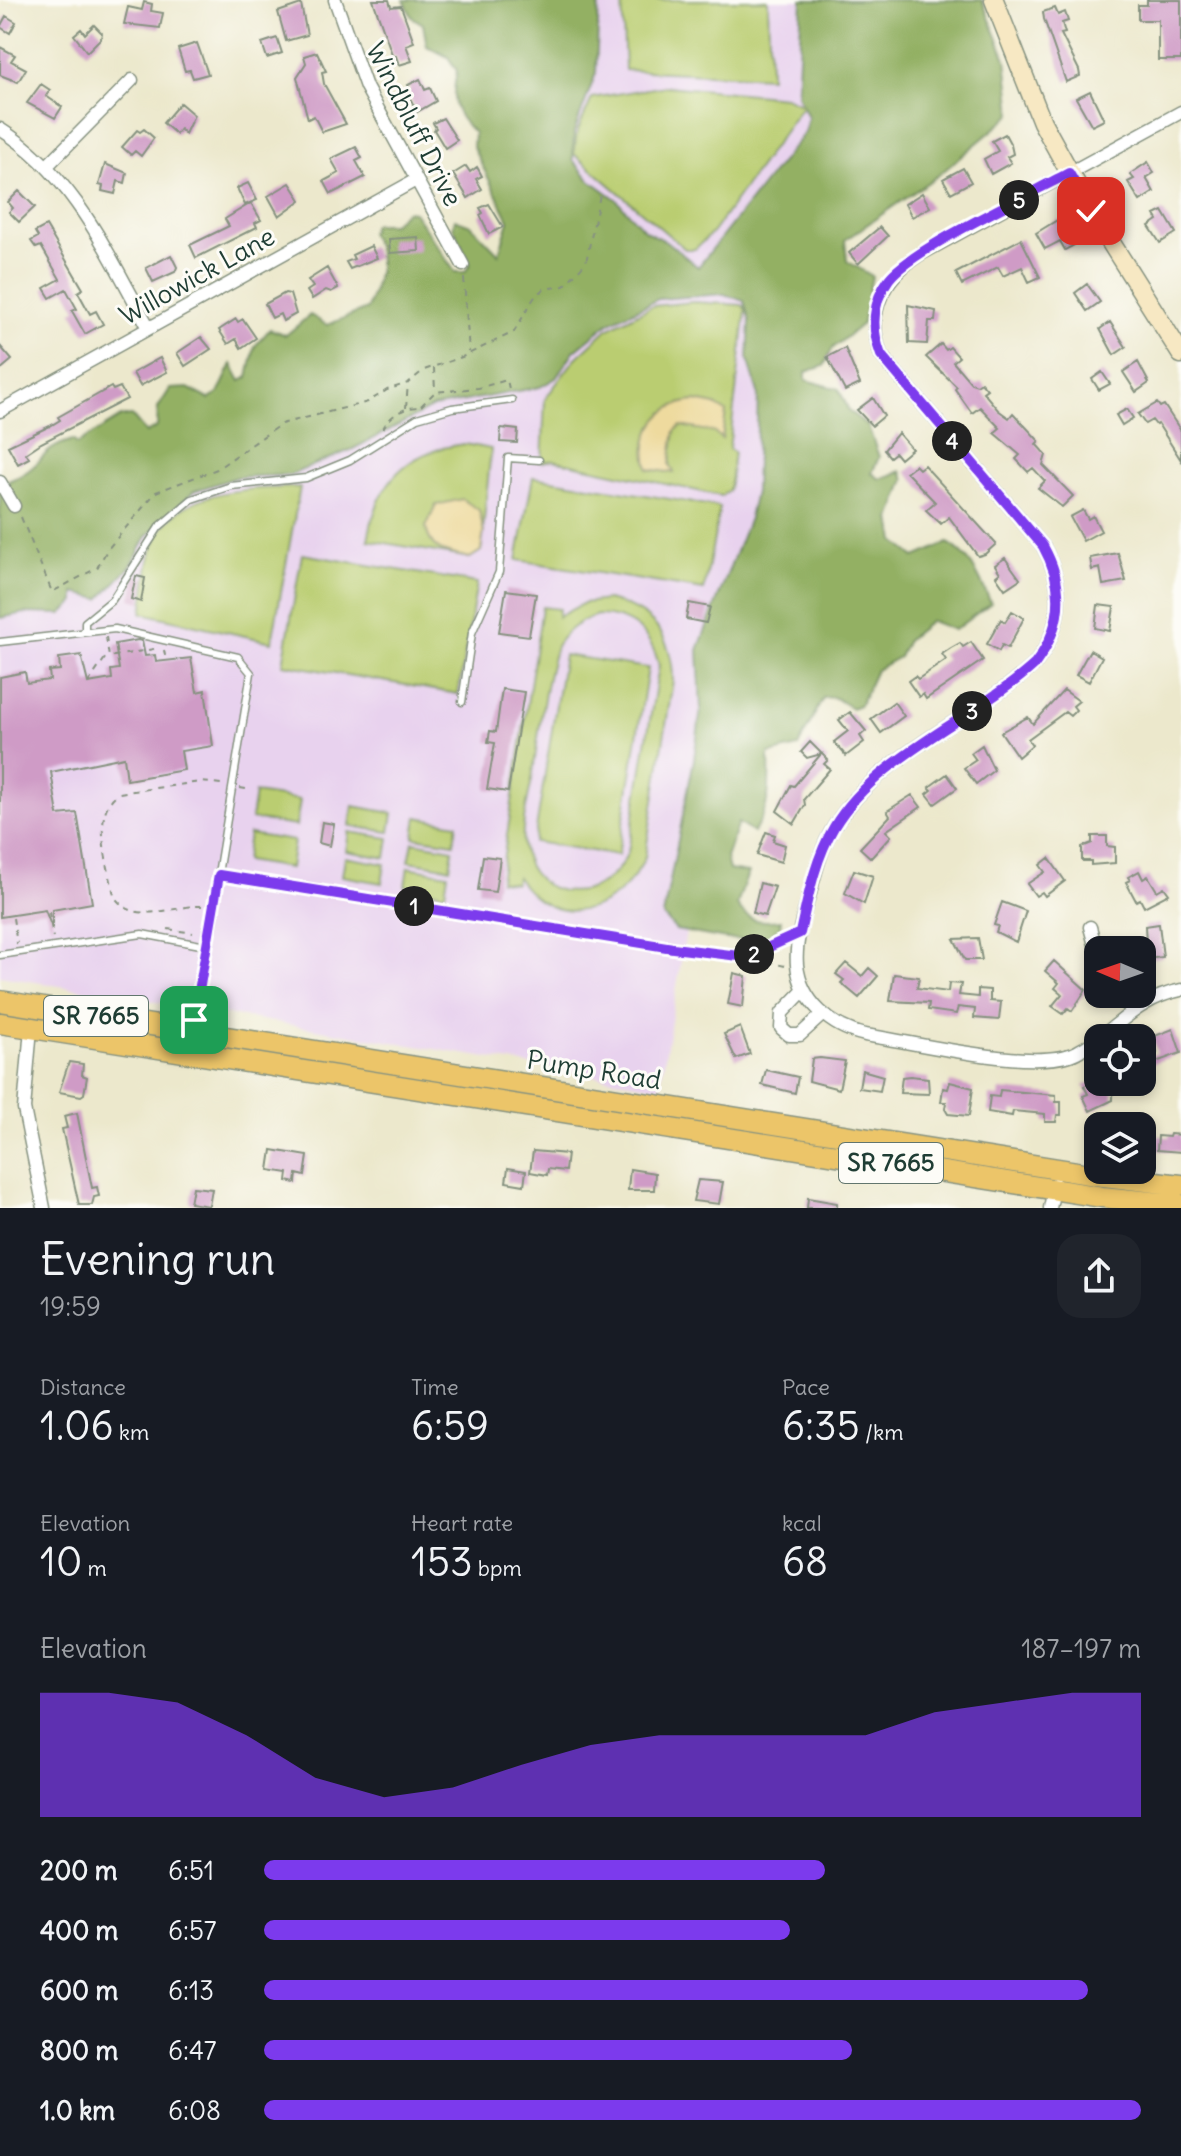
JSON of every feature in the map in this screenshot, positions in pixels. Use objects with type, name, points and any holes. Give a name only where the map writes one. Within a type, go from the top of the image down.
[{"type":"main road","name":"Pump Road","points":[[0,1001],[192,1031],[1054,1189],[1181,1185]]},
{"type":"main road","name":"Pump Road","points":[[0,1023],[1054,1189],[1181,1205]]},
{"type":"street","name":"Windbluff Drive","points":[[335,0],[366,87],[463,265]]},
{"type":"street","points":[[994,0],[1028,92],[1069,173],[1181,354]]},
{"type":"street","points":[[47,166],[132,80]]},
{"type":"street","points":[[1181,112],[901,267],[880,295],[874,321],[878,347],[889,369],[1048,554],[1060,592],[1054,633],[1044,652],[1022,676],[886,771],[848,807],[834,827],[818,860],[800,933],[798,969],[804,990],[813,1004],[840,1027],[865,1035],[1027,1060],[1055,1059],[1089,1045],[1131,1010],[1157,995],[1181,990]]},
{"type":"street","points":[[0,129],[47,166],[88,217],[149,328]]},
{"type":"street","name":"Willowick Lane","points":[[0,411],[416,180]]},
{"type":"street","points":[[0,482],[14,506]]},
{"type":"street","points":[[1090,927],[1092,936]]},
{"type":"street","points":[[804,990],[782,1013],[780,1023],[785,1032],[800,1035],[823,1014]]},
{"type":"street","points":[[31,1028],[24,1109],[44,1208]]},
{"type":"lane","points":[[85,630],[85,622],[112,600],[159,527],[192,499],[231,486],[306,478],[350,460],[417,418],[452,408],[512,400]]},
{"type":"lane","points":[[462,702],[472,633],[499,572],[508,458],[539,460]]},
{"type":"lane","points":[[0,642],[105,629],[160,637],[238,657],[251,673],[192,1031],[193,1054]]},
{"type":"lane","points":[[0,955],[142,934],[206,946]]},
{"type":"path","points":[[14,506],[26,525],[52,592],[97,568],[107,550],[156,492],[217,469],[281,424],[321,413],[333,413],[408,383],[424,370],[514,332],[534,298],[544,289],[564,286],[586,262],[600,195]]},
{"type":"path","points":[[463,265],[470,353]]},
{"type":"path","points":[[434,366],[435,392]]},
{"type":"path","points":[[420,407],[435,392],[478,388],[507,380],[512,400]]},
{"type":"path","points":[[406,409],[408,383]]},
{"type":"path","points":[[105,629],[109,657],[164,648]]},
{"type":"path","points":[[88,683],[109,654]]},
{"type":"path","points":[[204,906],[139,913],[120,905],[114,896],[101,817],[107,801],[119,793],[200,782],[251,790]]},
{"type":"path","points":[[221,793],[222,784]]},
{"type":"path","points":[[219,875],[673,948],[747,957],[798,969]]},
{"type":"path","points":[[49,912],[53,939]]},
{"type":"path","points":[[13,918],[17,945]]},
{"type":"path","points":[[747,957],[800,933]]},
{"type":"shaded area","points":[[527,0],[842,0],[660,1087],[0,976],[0,513],[513,246]]},
{"type":"green space","points":[[404,0],[599,0],[596,73],[574,132],[573,160],[590,180],[616,199],[645,231],[666,241],[698,267],[805,132],[808,117],[797,95],[802,0],[982,0],[1006,59],[1012,114],[940,174],[845,240],[847,261],[872,276],[863,323],[832,349],[824,366],[806,372],[806,380],[839,389],[849,411],[868,426],[879,457],[872,473],[880,479],[901,471],[905,479],[891,519],[895,541],[915,557],[948,543],[956,548],[979,577],[991,603],[954,630],[931,621],[907,640],[899,657],[876,670],[860,705],[852,708],[833,697],[823,698],[798,747],[769,754],[769,786],[759,824],[753,833],[738,823],[726,858],[729,870],[748,873],[737,905],[741,911],[756,920],[781,920],[780,927],[762,940],[726,939],[676,930],[663,916],[701,709],[698,650],[749,518],[755,492],[758,393],[748,358],[750,321],[744,301],[724,294],[658,299],[610,322],[574,351],[556,378],[540,387],[433,407],[353,449],[290,475],[237,477],[194,491],[147,536],[131,566],[100,599],[75,593],[75,602],[62,614],[25,613],[0,618],[0,488],[5,483],[30,469],[55,447],[73,440],[77,444],[121,417],[132,416],[146,433],[157,427],[158,408],[170,389],[188,388],[209,399],[218,394],[232,364],[241,381],[248,377],[255,346],[270,329],[286,335],[310,315],[327,325],[367,309],[379,271],[378,253],[370,233],[373,224],[392,224],[406,211],[414,212],[455,272],[465,272],[470,264],[453,227],[455,219],[471,225],[499,254],[509,220],[473,147],[474,133],[457,112],[454,90],[457,71],[448,57],[427,46],[423,24],[412,17]]},
{"type":"green space","points":[[622,0],[768,0],[770,77],[625,70]]},
{"type":"green space","points":[[666,86],[785,97],[803,105],[713,232],[695,249],[685,249],[574,154],[577,132],[592,98]]},
{"type":"green space","points":[[693,302],[742,305],[746,310],[729,449],[734,452],[729,490],[721,496],[553,460],[542,462],[545,399],[575,359],[607,329],[652,306]]},
{"type":"green space","points":[[465,444],[491,449],[481,551],[470,558],[368,540],[379,501],[398,472],[426,454]]},
{"type":"green space","points":[[533,477],[720,507],[704,590],[517,560]]},
{"type":"green space","points":[[300,487],[272,642],[142,613],[156,540],[167,522],[181,509],[199,500],[239,490]]},
{"type":"green space","points":[[302,554],[477,583],[458,694],[283,664]]},
{"type":"green space","points":[[607,600],[636,610],[647,618],[664,638],[669,650],[673,681],[645,857],[620,892],[604,903],[586,909],[567,910],[549,906],[532,895],[517,877],[515,883],[500,881],[542,607],[559,609],[558,617],[584,603]],"holes":[[[597,615],[609,616],[638,628],[651,644],[659,666],[628,852],[617,870],[603,883],[587,890],[570,892],[553,888],[539,880],[529,865],[523,846],[524,821],[556,646],[579,623]]]},
{"type":"green space","points":[[564,655],[648,668],[618,855],[534,842]]},
{"type":"green space","points":[[255,793],[300,800],[296,826],[251,819]]},
{"type":"green space","points":[[353,806],[393,813],[390,832],[350,826]]},
{"type":"green space","points":[[417,817],[457,824],[454,843],[414,837]]},
{"type":"green space","points":[[349,832],[389,838],[386,858],[346,851]]},
{"type":"green space","points":[[249,834],[294,841],[290,868],[245,861]]},
{"type":"green space","points":[[413,842],[453,849],[450,868],[409,861]]},
{"type":"green space","points":[[345,857],[385,864],[382,883],[342,876]]},
{"type":"green space","points":[[408,867],[448,874],[445,893],[405,886]]},
{"type":"sand","points":[[696,401],[715,405],[726,412],[722,439],[714,432],[681,426],[675,431],[670,464],[674,473],[648,469],[646,444],[655,423],[672,408]]},
{"type":"sand","points":[[462,499],[479,510],[484,532],[481,551],[470,558],[436,547],[426,527],[436,505]]},
{"type":"building","points":[[373,0],[389,0],[391,7],[401,6],[414,42],[406,45],[412,61],[399,65],[396,56],[393,57]]},
{"type":"building","points":[[1147,0],[1181,0],[1181,60],[1158,60],[1158,20],[1138,20],[1138,5],[1147,5]]},
{"type":"building","points":[[144,2],[152,4],[151,11],[163,13],[160,28],[124,24],[128,7],[142,10]]},
{"type":"building","points":[[301,4],[307,35],[286,41],[278,12]]},
{"type":"building","points":[[1055,8],[1058,15],[1065,12],[1068,21],[1062,23],[1065,33],[1061,34],[1080,76],[1066,82],[1044,19],[1043,12]]},
{"type":"building","points":[[6,16],[16,22],[10,33],[0,27]]},
{"type":"building","points":[[94,25],[102,33],[101,38],[87,52],[74,35],[81,29],[85,34]]},
{"type":"building","points":[[277,38],[282,53],[267,58],[262,43]]},
{"type":"building","points":[[197,43],[208,74],[193,78],[190,70],[185,71],[178,49]]},
{"type":"building","points":[[0,47],[15,55],[11,61],[26,69],[18,82],[0,75]]},
{"type":"building","points":[[317,52],[326,71],[322,72],[324,84],[346,124],[322,132],[314,116],[308,119],[297,77],[306,63],[304,56]]},
{"type":"building","points":[[420,79],[425,90],[430,88],[436,101],[417,112],[407,92],[410,90],[408,85]]},
{"type":"building","points":[[41,84],[50,90],[46,96],[62,107],[55,118],[27,103]]},
{"type":"building","points":[[1090,91],[1104,120],[1092,126],[1076,98]]},
{"type":"building","points":[[180,103],[194,115],[185,134],[180,129],[176,134],[163,123]]},
{"type":"building","points":[[443,118],[457,140],[445,148],[433,123]]},
{"type":"building","points":[[144,129],[154,138],[141,156],[135,151],[131,155],[122,147],[137,130],[140,132]]},
{"type":"building","points":[[1005,134],[1013,154],[1007,157],[1011,163],[991,174],[984,159],[998,151],[992,141]]},
{"type":"building","points":[[356,147],[362,158],[356,161],[365,177],[331,194],[324,181],[339,173],[331,159]]},
{"type":"building","points":[[1148,162],[1154,173],[1146,178],[1154,192],[1140,201],[1128,182],[1134,179],[1130,174]]},
{"type":"building","points":[[105,164],[127,173],[125,183],[118,181],[115,194],[102,191],[103,186],[99,185]]},
{"type":"building","points":[[466,166],[470,172],[477,167],[482,176],[476,179],[482,189],[468,198],[453,174]]},
{"type":"building","points":[[963,168],[971,182],[951,193],[943,179]]},
{"type":"building","points":[[248,183],[257,200],[245,205],[237,188]]},
{"type":"building","points":[[290,183],[301,200],[279,216],[268,196]]},
{"type":"building","points":[[19,191],[35,207],[19,222],[9,212],[13,208],[8,202]]},
{"type":"building","points":[[922,193],[930,207],[912,217],[905,204]]},
{"type":"building","points":[[251,203],[261,220],[255,223],[257,227],[196,258],[190,245],[229,226],[225,219]]},
{"type":"building","points":[[489,204],[503,227],[489,234],[480,208]]},
{"type":"building","points":[[1163,211],[1176,233],[1160,243],[1149,226],[1158,220],[1155,215]]},
{"type":"building","points":[[1059,219],[1074,245],[1065,250],[1060,241],[1045,249],[1036,233]]},
{"type":"building","points":[[46,226],[83,289],[78,292],[90,314],[96,311],[103,324],[85,334],[72,311],[77,309],[66,289],[50,298],[44,288],[60,279],[41,246],[36,248],[31,241],[38,237],[35,232]]},
{"type":"building","points":[[880,227],[888,236],[858,264],[849,253]]},
{"type":"building","points":[[418,237],[419,251],[390,253],[389,239]]},
{"type":"building","points":[[1021,239],[1040,277],[1029,282],[1022,267],[1003,276],[998,267],[962,285],[956,273]]},
{"type":"building","points":[[371,246],[377,258],[350,269],[346,262],[354,259],[352,255]]},
{"type":"building","points":[[171,255],[177,267],[175,272],[153,282],[146,268]]},
{"type":"building","points":[[327,268],[338,288],[331,292],[326,290],[312,299],[307,291],[313,287],[308,280]]},
{"type":"building","points":[[1087,284],[1100,302],[1087,311],[1075,293]]},
{"type":"building","points":[[285,293],[290,294],[296,314],[283,321],[280,314],[272,318],[265,304]]},
{"type":"building","points":[[908,305],[936,311],[935,321],[929,321],[927,344],[909,343]]},
{"type":"building","points":[[236,319],[238,322],[243,319],[256,338],[241,348],[236,339],[228,344],[219,330]]},
{"type":"building","points":[[1110,322],[1126,347],[1114,355],[1100,329]]},
{"type":"building","points":[[201,337],[211,349],[185,366],[177,353]]},
{"type":"building","points":[[941,344],[946,350],[950,347],[959,357],[953,362],[971,383],[977,385],[981,382],[987,389],[983,392],[998,410],[1009,418],[1013,413],[1039,441],[1036,444],[1046,455],[1043,465],[1073,496],[1062,507],[1038,488],[1045,481],[1033,468],[1028,472],[1016,459],[1020,455],[994,433],[1000,428],[980,407],[972,413],[955,389],[957,387],[926,357]]},
{"type":"building","points":[[0,346],[12,360],[0,370]]},
{"type":"building","points":[[845,348],[860,384],[845,391],[827,357]]},
{"type":"building","points":[[160,358],[167,372],[140,386],[133,373]]},
{"type":"building","points":[[1138,362],[1149,383],[1136,392],[1123,372]]},
{"type":"building","points":[[1102,372],[1110,384],[1099,390],[1092,379]]},
{"type":"building","points":[[111,387],[113,390],[120,387],[127,399],[41,443],[26,453],[29,458],[18,464],[8,446],[50,426],[60,420],[58,417]]},
{"type":"building","points":[[873,398],[884,416],[872,426],[857,410]]},
{"type":"building","points":[[1157,403],[1160,407],[1164,405],[1181,431],[1181,460],[1158,424],[1152,420],[1145,424],[1138,414]]},
{"type":"building","points":[[1127,409],[1133,418],[1122,425],[1116,415]]},
{"type":"building","points":[[501,428],[518,430],[517,443],[500,442]]},
{"type":"building","points":[[898,433],[912,449],[900,459],[895,453],[890,457],[884,450]]},
{"type":"building","points":[[915,465],[919,469],[924,465],[996,544],[985,554],[978,556],[949,517],[941,524],[926,510],[935,502],[906,472]]},
{"type":"building","points":[[1083,510],[1088,519],[1093,516],[1101,531],[1083,541],[1070,517]]},
{"type":"building","points":[[1118,553],[1126,581],[1103,585],[1100,568],[1092,570],[1090,558]]},
{"type":"building","points":[[1005,558],[1020,579],[1005,589],[996,576],[1000,573],[995,565]]},
{"type":"building","points":[[136,576],[145,578],[141,602],[131,599]]},
{"type":"building","points":[[506,590],[536,594],[529,636],[499,632]]},
{"type":"building","points":[[689,603],[710,607],[706,623],[686,619]]},
{"type":"building","points":[[1098,605],[1114,607],[1110,631],[1095,628]]},
{"type":"building","points":[[1012,611],[1024,618],[1008,648],[1002,645],[999,651],[987,644],[1001,619],[1005,622]]},
{"type":"building","points":[[142,641],[145,656],[155,655],[156,662],[191,658],[197,692],[205,690],[213,746],[181,751],[184,770],[127,780],[124,757],[51,772],[58,815],[77,813],[92,903],[52,910],[52,928],[45,910],[0,917],[0,677],[25,672],[27,683],[50,680],[49,671],[60,670],[59,658],[81,655],[88,683],[112,679],[111,670],[119,669],[115,644]]},
{"type":"building","points":[[971,642],[983,660],[926,699],[923,694],[919,697],[908,681],[915,676],[918,679],[946,660],[942,654],[951,648],[960,643],[963,647]]},
{"type":"building","points":[[1090,650],[1102,657],[1089,682],[1076,675]]},
{"type":"building","points":[[502,689],[524,692],[508,792],[487,789],[495,743],[488,742],[490,731],[496,732]]},
{"type":"building","points":[[1064,690],[1079,701],[1073,706],[1076,710],[1070,716],[1065,712],[1028,739],[1032,745],[1018,757],[1001,732],[1028,717],[1033,724]]},
{"type":"building","points":[[894,702],[904,716],[881,733],[871,719]]},
{"type":"building","points":[[850,712],[866,731],[860,736],[864,742],[846,756],[834,742],[848,731],[839,720]]},
{"type":"building","points":[[810,742],[828,760],[824,764],[830,769],[804,799],[805,805],[794,824],[777,811],[791,785],[794,786],[821,754],[807,758],[801,752]]},
{"type":"building","points":[[982,745],[994,770],[976,784],[964,768],[976,760],[971,753]]},
{"type":"building","points":[[947,774],[957,788],[935,804],[927,794],[932,790],[929,787]]},
{"type":"building","points":[[912,795],[921,807],[886,831],[891,836],[871,858],[860,848],[890,816],[887,811]]},
{"type":"building","points":[[322,822],[334,824],[330,846],[319,843]]},
{"type":"building","points":[[766,832],[775,835],[773,841],[785,845],[781,862],[757,855]]},
{"type":"building","points":[[1092,836],[1107,836],[1107,846],[1115,847],[1115,863],[1091,865],[1091,861],[1082,861],[1082,847],[1092,843]]},
{"type":"building","points":[[483,856],[500,858],[495,892],[478,890]]},
{"type":"building","points":[[1049,858],[1065,881],[1045,896],[1042,892],[1036,896],[1027,884],[1045,872],[1040,865]]},
{"type":"building","points":[[854,870],[873,876],[864,904],[845,893]]},
{"type":"building","points":[[1139,871],[1143,879],[1148,876],[1157,891],[1164,887],[1169,894],[1144,907],[1140,899],[1136,901],[1126,882],[1130,880],[1128,877]]},
{"type":"building","points":[[760,883],[775,887],[765,916],[753,913]]},
{"type":"building","points":[[1002,902],[1026,911],[1016,942],[996,932],[998,926],[994,925]]},
{"type":"building","points":[[1159,924],[1163,957],[1156,958],[1156,936],[1146,936],[1145,926]]},
{"type":"building","points":[[978,938],[982,960],[965,960],[954,939]]},
{"type":"building","points":[[1054,961],[1084,988],[1072,1011],[1068,1008],[1063,1014],[1052,1006],[1062,994],[1055,988],[1059,983],[1045,971]]},
{"type":"building","points":[[846,963],[862,976],[869,968],[878,976],[859,998],[841,983],[844,980],[836,974]]},
{"type":"building","points":[[734,973],[746,976],[743,1007],[728,1004]]},
{"type":"building","points":[[894,974],[919,977],[917,988],[948,992],[949,983],[961,984],[959,995],[978,997],[978,989],[990,990],[990,1001],[1001,1002],[999,1020],[974,1018],[975,1009],[958,1007],[956,1014],[928,1010],[929,1003],[890,1001]]},
{"type":"building","points":[[740,1027],[750,1054],[736,1059],[724,1034]]},
{"type":"building","points":[[1173,1029],[1181,1053],[1156,1062],[1156,1035]]},
{"type":"building","points":[[812,1059],[845,1061],[839,1089],[809,1081]]},
{"type":"building","points":[[69,1062],[83,1064],[82,1075],[87,1077],[81,1096],[59,1092]]},
{"type":"building","points":[[766,1070],[798,1077],[795,1093],[762,1085]]},
{"type":"building","points":[[862,1070],[883,1076],[880,1091],[859,1088]]},
{"type":"building","points":[[902,1077],[928,1078],[929,1094],[900,1093]]},
{"type":"building","points":[[950,1082],[973,1088],[969,1116],[948,1114],[946,1102],[941,1102],[943,1088],[948,1089]]},
{"type":"building","points":[[1000,1090],[1056,1095],[1056,1102],[1061,1102],[1061,1115],[1057,1115],[1056,1122],[1045,1122],[1045,1114],[1013,1111],[1012,1116],[988,1112],[990,1096],[999,1097]]},
{"type":"building","points":[[1083,1096],[1113,1096],[1113,1100],[1090,1111]]},
{"type":"building","points":[[77,1113],[92,1188],[97,1187],[99,1196],[94,1197],[92,1205],[79,1205],[62,1129],[67,1128],[64,1116]]},
{"type":"building","points":[[1170,1134],[1181,1135],[1181,1152],[1157,1150],[1158,1136],[1169,1137]]},
{"type":"building","points":[[272,1150],[308,1156],[305,1176],[297,1174],[296,1183],[287,1181],[288,1173],[269,1170]]},
{"type":"building","points":[[533,1151],[567,1154],[565,1171],[548,1169],[547,1175],[530,1172]]},
{"type":"building","points":[[508,1168],[526,1171],[524,1185],[506,1182]]},
{"type":"building","points":[[630,1169],[655,1173],[654,1190],[628,1190]]},
{"type":"building","points":[[698,1180],[723,1182],[719,1204],[693,1201]]},
{"type":"building","points":[[193,1187],[212,1189],[209,1206],[190,1203]]},
{"type":"building","points":[[808,1198],[837,1203],[837,1208],[807,1208]]},
{"type":"route","points":[[194,1020],[219,875],[673,948],[747,957],[800,933],[818,860],[848,807],[886,771],[1035,664],[1051,640],[1060,608],[1057,578],[1043,546],[889,369],[875,334],[874,321],[880,295],[889,279],[919,255],[1069,173],[1091,211]]}]
